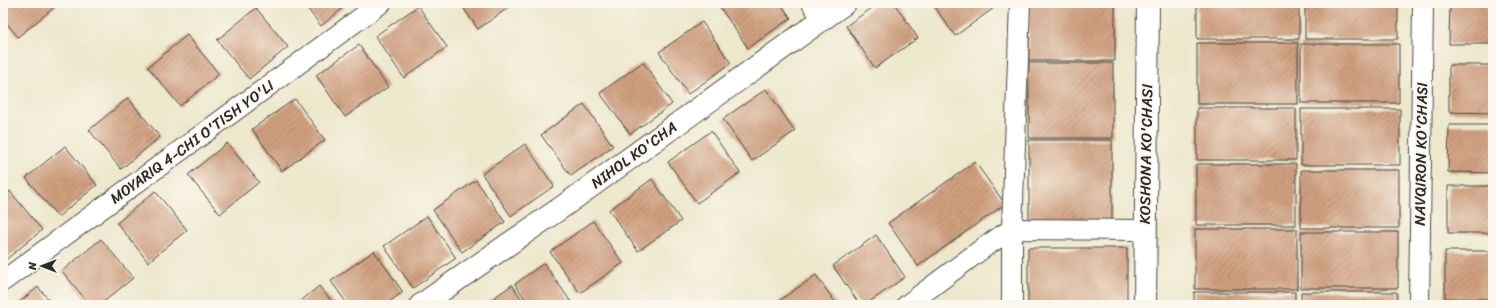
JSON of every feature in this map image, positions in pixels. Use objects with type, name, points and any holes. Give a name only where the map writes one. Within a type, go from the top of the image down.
[{"type":"street","name":"MOYARIQ 4-CHI O'TISH YO'LI","points":[[3,281],[381,3]]},
{"type":"street","name":"NIHOL KO'CHA","points":[[421,305],[565,205],[817,11],[846,3]]},
{"type":"street","points":[[1012,305],[1012,229],[1020,3]]},
{"type":"street","name":"KOSHONA KO'CHASI","points":[[1146,305],[1145,230],[1148,3]]},
{"type":"street","name":"NAVQIRON KO'CHASI","points":[[1419,305],[1423,3]]},
{"type":"street","points":[[907,305],[986,246],[1012,229],[1145,230]]},
{"type":"building","points":[[3,3],[55,3],[57,5],[18,37],[3,19]]},
{"type":"building","points":[[303,3],[349,3],[321,26]]},
{"type":"building","points":[[460,3],[515,3],[478,29]]},
{"type":"building","points":[[723,3],[780,3],[791,18],[748,48],[719,6]]},
{"type":"building","points":[[879,3],[894,3],[918,38],[875,68],[846,26]]},
{"type":"building","points":[[932,3],[997,3],[998,5],[955,36]]},
{"type":"building","points":[[1029,3],[1115,3],[1115,61],[1029,61]]},
{"type":"building","points":[[1197,3],[1299,3],[1299,39],[1197,39]]},
{"type":"building","points":[[1305,3],[1398,3],[1398,39],[1305,39]]},
{"type":"building","points":[[1450,3],[1493,3],[1493,44],[1449,44]]},
{"type":"building","points":[[418,6],[447,47],[404,78],[375,36]]},
{"type":"building","points":[[256,8],[288,47],[249,79],[217,40]]},
{"type":"building","points":[[702,22],[731,63],[688,94],[659,52]]},
{"type":"building","points":[[187,35],[219,74],[180,106],[148,67]]},
{"type":"building","points":[[1197,43],[1298,43],[1298,104],[1197,104]]},
{"type":"building","points":[[1301,44],[1399,44],[1399,103],[1301,103]]},
{"type":"building","points":[[359,45],[388,87],[345,117],[316,75]]},
{"type":"building","points":[[643,62],[672,104],[630,134],[600,93]]},
{"type":"building","points":[[1029,63],[1113,63],[1113,138],[1029,138]]},
{"type":"building","points":[[1449,65],[1493,65],[1493,113],[1449,112]]},
{"type":"building","points":[[766,89],[795,131],[752,161],[723,119]]},
{"type":"building","points":[[128,98],[160,137],[121,169],[89,130]]},
{"type":"building","points":[[295,99],[325,140],[282,171],[252,129]]},
{"type":"building","points":[[584,104],[613,146],[571,176],[541,135]]},
{"type":"building","points":[[1197,108],[1296,108],[1296,160],[1197,160]]},
{"type":"building","points":[[1301,109],[1400,109],[1400,165],[1301,165]]},
{"type":"building","points":[[1449,125],[1493,125],[1493,173],[1448,172]]},
{"type":"building","points":[[711,131],[740,173],[697,203],[668,162]]},
{"type":"building","points":[[1029,140],[1112,140],[1112,222],[1029,222]]},
{"type":"building","points":[[227,143],[259,182],[220,214],[188,175]]},
{"type":"building","points":[[525,144],[554,186],[511,216],[482,174]]},
{"type":"building","points":[[65,146],[97,185],[58,217],[26,178]]},
{"type":"building","points":[[975,162],[1005,204],[918,266],[888,223]]},
{"type":"building","points":[[1196,164],[1296,164],[1296,225],[1196,225]]},
{"type":"building","points":[[1301,170],[1399,170],[1399,228],[1301,228]]},
{"type":"building","points":[[652,179],[681,221],[638,251],[609,210]]},
{"type":"building","points":[[476,180],[505,222],[462,252],[433,210]]},
{"type":"building","points":[[1448,186],[1493,186],[1493,233],[1448,233]]},
{"type":"building","points":[[10,191],[42,230],[3,262],[3,196]]},
{"type":"building","points":[[155,191],[187,230],[148,262],[117,223]]},
{"type":"building","points":[[427,216],[456,258],[413,288],[384,246]]},
{"type":"building","points":[[593,221],[623,263],[580,293],[550,252]]},
{"type":"building","points":[[1195,229],[1297,229],[1297,289],[1195,289]]},
{"type":"building","points":[[1301,232],[1398,232],[1398,288],[1301,288]]},
{"type":"building","points":[[876,235],[905,277],[865,305],[860,305],[833,266]]},
{"type":"building","points":[[101,239],[133,278],[100,305],[90,305],[62,271]]},
{"type":"building","points":[[1028,248],[1127,248],[1127,305],[1028,305]]},
{"type":"building","points":[[374,251],[403,292],[385,305],[348,305],[331,281]]},
{"type":"building","points":[[1445,251],[1491,251],[1490,299],[1445,298]]},
{"type":"building","points":[[544,263],[573,305],[529,305],[515,284]]},
{"type":"building","points":[[816,275],[837,305],[773,305]]},
{"type":"building","points":[[512,285],[526,305],[484,305]]},
{"type":"building","points":[[319,286],[335,305],[296,305]]},
{"type":"building","points":[[38,287],[53,305],[16,305]]},
{"type":"building","points":[[1194,292],[1295,292],[1295,305],[1194,305]]},
{"type":"building","points":[[1301,292],[1397,292],[1397,305],[1301,305]]}]
